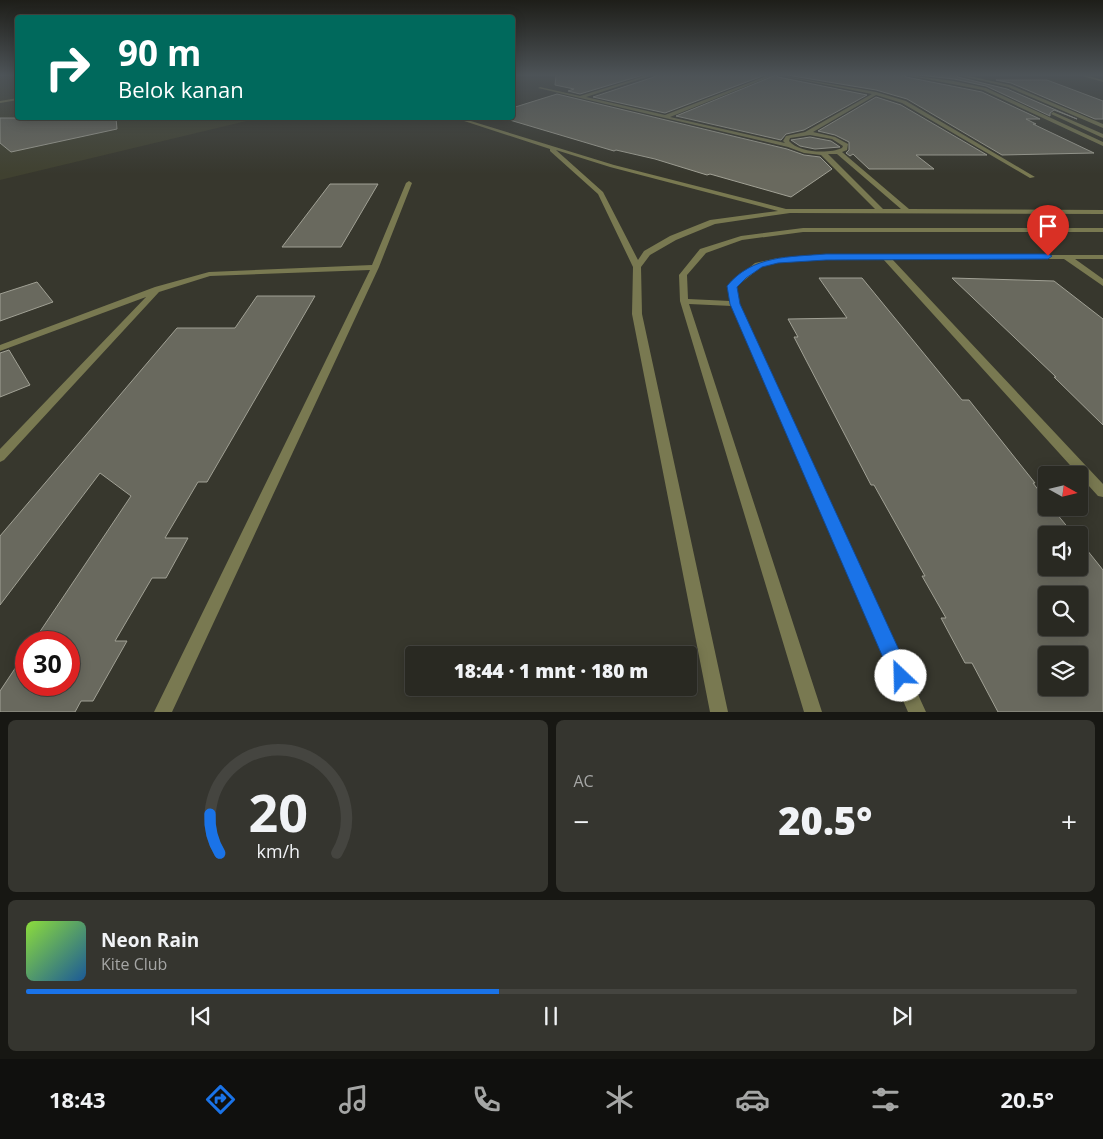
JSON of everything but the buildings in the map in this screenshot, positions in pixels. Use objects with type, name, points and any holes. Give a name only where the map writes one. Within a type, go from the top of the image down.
[{"type":"street","points":[[629,108],[790,146],[804,151],[838,152],[845,149],[846,145],[831,137],[806,134],[788,137],[786,141],[790,146]]},
{"type":"street","points":[[665,117],[687,108]]},
{"type":"street","points":[[806,134],[850,108]]},
{"type":"street","points":[[915,108],[1032,177]]},
{"type":"street","points":[[1026,108],[1103,144]]},
{"type":"street","points":[[1061,108],[1103,126]]},
{"type":"street","points":[[1050,112],[1103,137]]},
{"type":"street","points":[[463,120],[677,183],[790,212]]},
{"type":"street","points":[[1089,137],[1103,137]]},
{"type":"street","points":[[547,146],[601,193],[638,267],[637,314],[719,712]]},
{"type":"street","points":[[838,152],[908,212]]},
{"type":"street","points":[[823,153],[882,212]]},
{"type":"street","points":[[163,712],[375,267],[409,184]]},
{"type":"street","points":[[638,267],[647,253],[656,246],[713,222],[790,212],[1102,213]]},
{"type":"street","points":[[813,712],[684,301],[683,275],[703,251],[741,238],[803,230],[1103,230]]},
{"type":"street","points":[[1066,256],[1103,283]]},
{"type":"street","points":[[884,257],[1103,492]]},
{"type":"street","points":[[917,712],[735,304],[732,286],[758,265],[778,260],[884,257],[1103,257]]},
{"type":"street","points":[[0,348],[158,289],[209,274],[375,267]]},
{"type":"street","points":[[0,457],[158,289]]},
{"type":"street","points":[[684,301],[735,304]]},
{"type":"shaded area","points":[[0,108],[15,108],[15,120],[251,120],[0,180]]},
{"type":"route","points":[[901,676],[735,304],[732,286],[758,265],[778,260],[826,257],[1048,256]]}]
